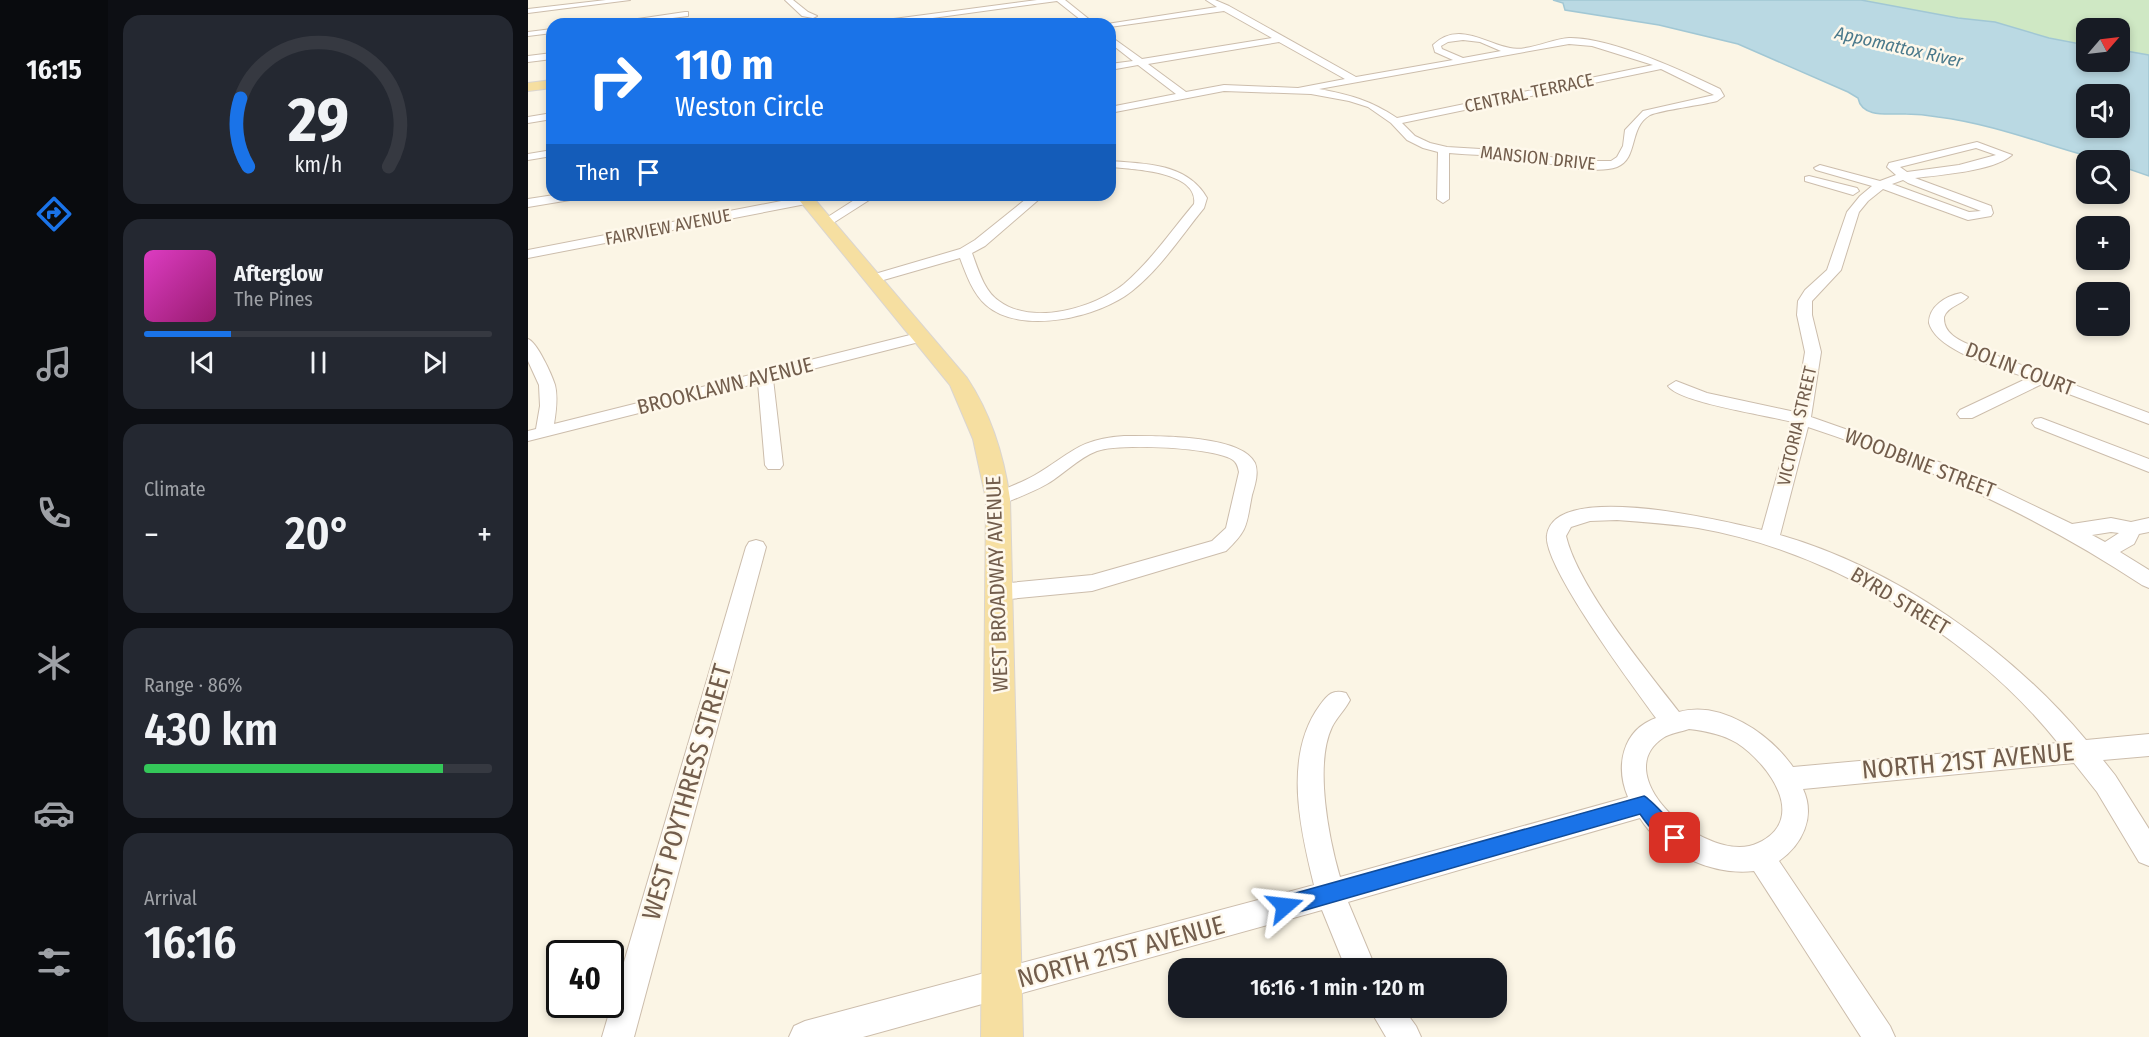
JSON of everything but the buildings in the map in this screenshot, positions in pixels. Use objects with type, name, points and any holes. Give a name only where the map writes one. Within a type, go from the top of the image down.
[{"type":"main road","points":[[528,87],[546,85]]},
{"type":"main road","name":"WEST BROADWAY AVENUE","points":[[808,201],[959,382],[971,402],[987,441],[995,471],[998,499],[1002,1037]]},
{"type":"street","points":[[528,11],[626,0]]},
{"type":"street","points":[[789,0],[806,14],[813,16]]},
{"type":"street","points":[[904,18],[937,12],[1054,0]]},
{"type":"street","points":[[1060,0],[1083,18]]},
{"type":"street","points":[[1210,0],[1354,80]]},
{"type":"street","points":[[1116,24],[1226,8]]},
{"type":"street","points":[[643,18],[684,11],[686,18]]},
{"type":"street","points":[[528,34],[546,32]]},
{"type":"street","points":[[1461,60],[1438,50],[1437,45],[1447,40],[1471,38],[1489,42],[1509,51]]},
{"type":"street","points":[[1116,66],[1281,39]]},
{"type":"street","name":"MANSION DRIVE","points":[[1116,109],[1236,87],[1321,92],[1360,101],[1395,121],[1417,142],[1444,150],[1514,154],[1575,164],[1614,164],[1620,161],[1627,150],[1630,130],[1647,113],[1719,96],[1717,91],[1663,66],[1610,48],[1574,41],[1300,90]]},
{"type":"street","points":[[1116,44],[1183,95]]},
{"type":"street","points":[[528,59],[546,57]]},
{"type":"street","name":"CENTRAL TERRACE","points":[[1395,121],[1663,66]]},
{"type":"street","points":[[528,120],[546,117]]},
{"type":"street","name":"VICTORIA STREET","points":[[1769,540],[1814,357],[1812,338],[1803,307],[1806,298],[1832,273],[1850,216],[1868,195],[1882,185],[1905,175],[1947,170],[2006,155],[1977,145],[1893,165],[1905,175]]},
{"type":"street","points":[[1443,199],[1444,150]]},
{"type":"street","points":[[528,157],[546,154]]},
{"type":"street","points":[[965,252],[982,291],[992,303],[1011,312],[1035,317],[1057,316],[1081,310],[1115,296],[1127,288],[1154,259],[1200,205],[1201,198],[1192,186],[1175,173],[1116,165]]},
{"type":"street","points":[[1820,168],[1882,185],[1968,216],[1978,216],[1988,211],[1984,207],[1912,181],[1905,175]]},
{"type":"street","points":[[1809,179],[1868,195]]},
{"type":"street","points":[[528,201],[546,196]]},
{"type":"street","points":[[528,201],[546,199]]},
{"type":"street","name":"FAIRVIEW AVENUE","points":[[528,254],[790,201]]},
{"type":"street","points":[[826,222],[861,201]]},
{"type":"street","points":[[873,279],[965,252],[980,243],[1031,201]]},
{"type":"street","name":"DOLIN COURT","points":[[1961,297],[1943,306],[1937,315],[1936,325],[1943,335],[1960,346],[2149,419]]},
{"type":"street","name":"BROOKLAWN AVENUE","points":[[536,434],[921,337]]},
{"type":"street","points":[[528,344],[547,385],[548,406],[536,434]]},
{"type":"street","points":[[765,376],[774,465]]},
{"type":"street","points":[[1966,414],[2042,378]]},
{"type":"street","name":"WOODBINE STREET","points":[[1676,386],[1696,396],[1800,419],[1909,456],[2016,501],[2105,551],[2149,580]]},
{"type":"street","points":[[2041,423],[2149,466]]},
{"type":"street","points":[[998,499],[1039,480],[1081,451],[1108,442],[1151,441],[1226,450],[1242,457],[1248,472],[1235,531],[1219,546],[1092,583],[999,592]]},
{"type":"street","name":"BYRD STREET","points":[[1672,721],[1594,610],[1559,555],[1555,544],[1556,534],[1560,525],[1573,518],[1587,514],[1642,514],[1677,518],[1798,549],[1862,577],[1941,623],[1986,655],[2021,685],[2083,751],[2106,780],[2149,853]]},
{"type":"street","points":[[2071,531],[2111,525],[2140,527]]},
{"type":"street","points":[[2105,551],[2127,539],[2140,527]]},
{"type":"street","name":"WEST POYTHRESS STREET","points":[[618,1037],[756,547]]},
{"type":"street","points":[[1338,700],[1323,720],[1317,735],[1312,767],[1312,801],[1330,892],[1356,958]]},
{"type":"street","points":[[1689,719],[1708,721],[1745,735],[1777,762],[1788,779],[1796,811],[1793,826],[1786,839],[1775,849],[1760,856],[1740,860],[1718,857],[1696,850],[1675,838],[1657,822],[1644,805],[1633,768],[1636,752],[1644,738],[1656,728],[1672,721],[1689,719]]},
{"type":"street","name":"NORTH 21ST AVENUE","points":[[1788,779],[2149,745]]},
{"type":"street","name":"NORTH 21ST AVENUE","points":[[805,1037],[1217,926],[1330,892],[1644,805]]},
{"type":"street","points":[[1760,856],[1879,1037]]},
{"type":"street","points":[[1391,1018],[1405,1037]]},
{"type":"green space","points":[[1861,0],[2149,0],[2149,55],[2130,52],[2130,18],[2076,18],[2076,43],[2049,38],[1995,22],[1958,18]]},
{"type":"water","name":"Appomattox River","points":[[1553,0],[1861,0],[1958,18],[1995,22],[2049,38],[2076,43],[2076,72],[2130,72],[2130,52],[2149,55],[2149,176],[2130,169],[2130,150],[2076,150],[2076,152],[1959,120],[1926,115],[1878,114],[1865,109],[1858,98],[1848,92],[1738,44],[1659,25],[1565,10],[1563,3]]},
{"type":"route","points":[[1285,906],[1644,805],[1657,822],[1675,838]]}]
